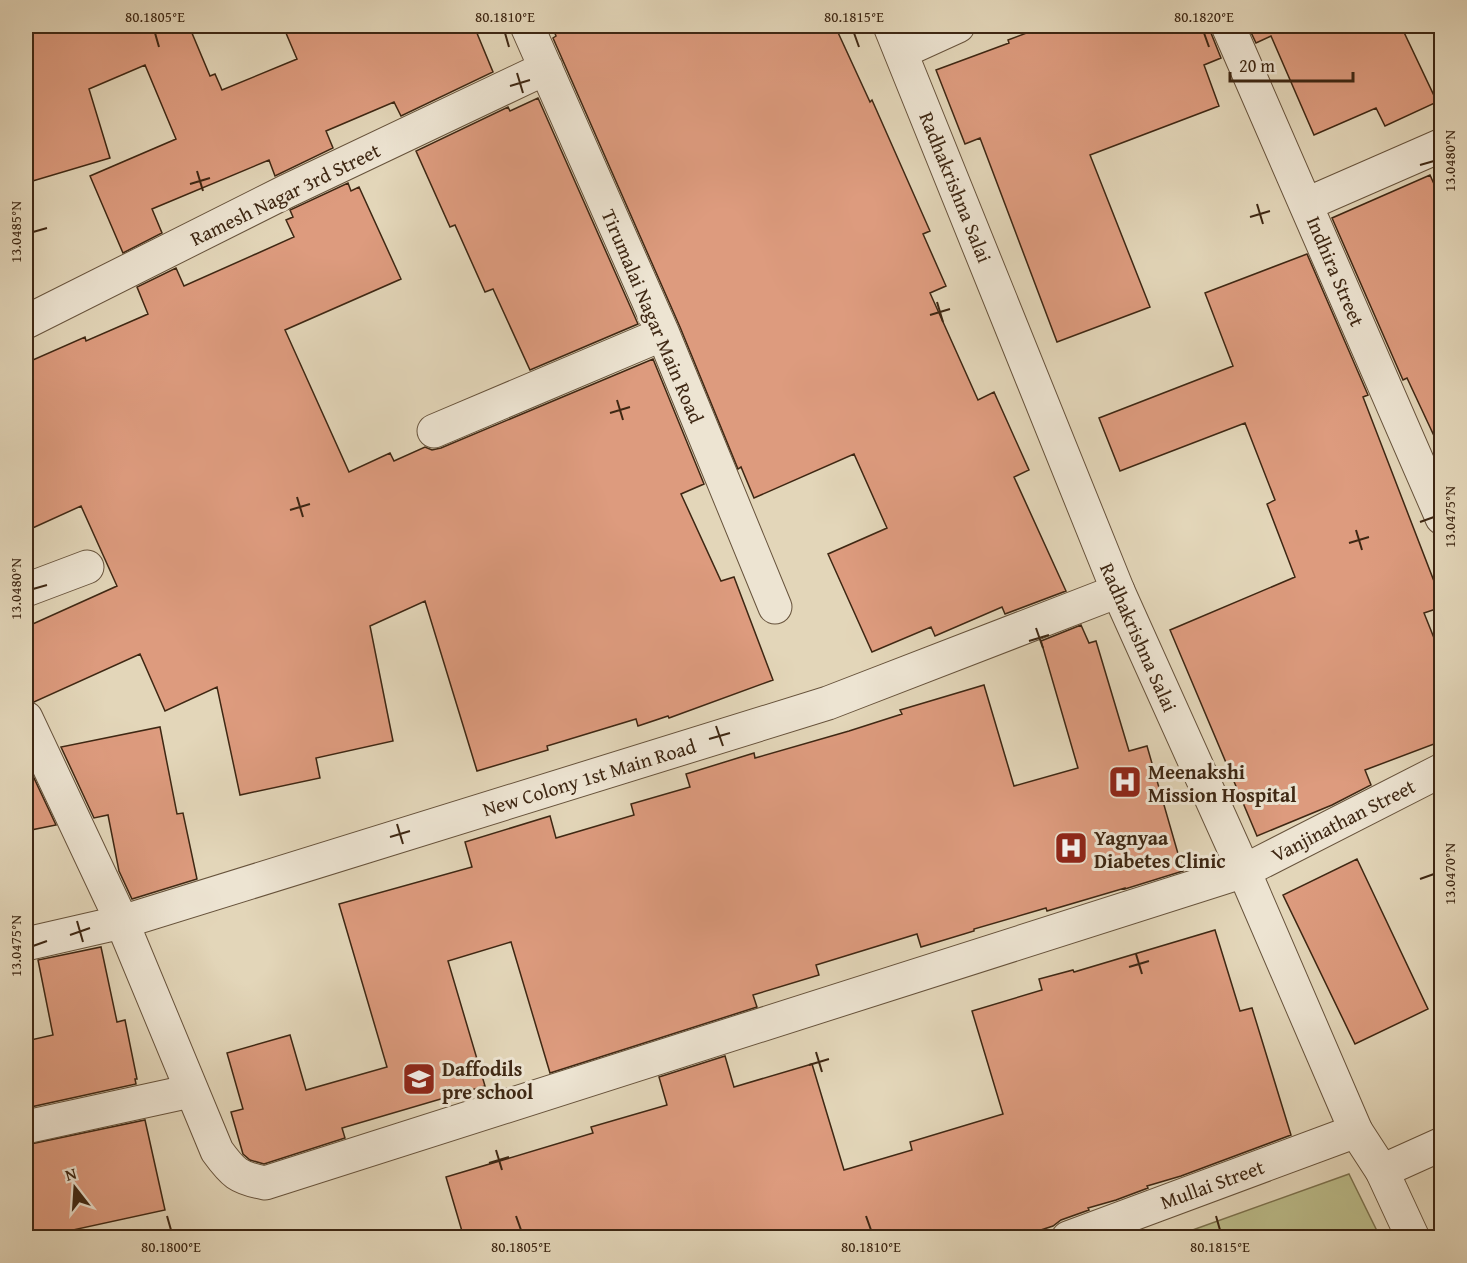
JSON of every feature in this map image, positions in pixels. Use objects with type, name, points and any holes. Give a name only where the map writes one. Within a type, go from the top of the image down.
[{"type":"street","name":"Tirumalai Nagar Main Road","points":[[527,26],[663,334],[775,608]]},
{"type":"street","points":[[896,39],[958,26]]},
{"type":"street","name":"Indhira Street","points":[[1228,26],[1442,518]]},
{"type":"street","name":"Radhakrishna Salai","points":[[896,39],[1118,591],[1244,871],[1356,1131],[1382,1172],[1413,1238]]},
{"type":"street","name":"Ramesh Nagar 3rd Street","points":[[26,322],[287,191],[546,68]]},
{"type":"street","points":[[1307,204],[1442,145]]},
{"type":"street","points":[[434,430],[663,334]]},
{"type":"street","points":[[26,590],[87,567]]},
{"type":"street","name":"New Colony 1st Main Road","points":[[26,944],[122,922],[828,703],[1118,591]]},
{"type":"street","name":"Vanjinathan Street","points":[[26,718],[122,922],[217,1152],[228,1167],[243,1179],[265,1183],[1244,871],[1442,770]]},
{"type":"street","points":[[26,1127],[191,1091]]},
{"type":"street","name":"Mullai Street","points":[[1068,1238],[1356,1131]]},
{"type":"street","points":[[1382,1172],[1442,1144]]},
{"type":"green space","points":[[1349,1174],[1380,1237],[1173,1237]]},
{"type":"building","points":[[26,26],[189,26],[210,76],[215,74],[222,90],[297,59],[283,26],[474,26],[493,72],[401,116],[394,102],[326,131],[333,148],[275,176],[269,160],[152,209],[162,233],[123,253],[90,176],[176,139],[145,65],[89,89],[110,158],[26,183]]},
{"type":"building","points":[[552,26],[835,26],[870,102],[872,100],[930,231],[923,234],[946,286],[930,293],[978,400],[994,392],[1029,470],[1014,477],[1066,591],[1005,614],[1002,607],[935,636],[931,627],[872,652],[828,554],[887,528],[854,454],[754,498],[741,467],[738,469],[680,327],[553,38],[556,36]]},
{"type":"building","points":[[1045,26],[1210,26],[1221,58],[1204,65],[1219,106],[1090,155],[1150,307],[1057,342],[980,138],[965,144],[936,70],[1009,43],[1008,40]]},
{"type":"building","points":[[1248,26],[1401,26],[1437,102],[1385,126],[1376,108],[1314,135],[1271,36],[1256,43]]},
{"type":"building","points":[[538,98],[638,324],[530,370],[493,289],[485,292],[455,225],[450,227],[416,151],[508,107],[510,111]]},
{"type":"building","points":[[1430,175],[1442,202],[1442,453],[1407,378],[1403,380],[1332,218]]},
{"type":"building","points":[[348,183],[351,191],[359,187],[401,279],[285,330],[349,472],[390,453],[394,461],[425,447],[432,450],[441,448],[653,359],[704,484],[681,494],[721,581],[734,577],[773,680],[669,718],[668,716],[638,726],[636,719],[547,746],[548,750],[477,771],[425,601],[370,626],[393,741],[316,758],[320,778],[240,795],[217,687],[165,711],[140,654],[34,702],[26,700],[26,627],[117,586],[81,506],[26,531],[26,363],[85,337],[86,341],[148,314],[137,287],[176,268],[184,286],[294,237],[286,220],[293,217],[290,210]]},
{"type":"building","points":[[1307,254],[1368,395],[1363,397],[1442,602],[1442,607],[1424,613],[1442,658],[1442,741],[1365,770],[1371,785],[1332,805],[1257,836],[1170,630],[1295,577],[1267,504],[1275,500],[1245,423],[1120,471],[1099,418],[1233,366],[1205,293]]},
{"type":"building","points":[[1081,625],[1089,643],[1096,641],[1129,751],[1147,746],[1183,871],[1047,911],[1046,908],[921,947],[917,934],[816,965],[819,975],[753,995],[757,1007],[550,1073],[511,942],[448,961],[485,1086],[342,1128],[345,1138],[264,1164],[250,1160],[243,1154],[231,1112],[243,1109],[227,1053],[290,1035],[306,1090],[387,1067],[339,904],[472,867],[465,842],[550,816],[556,838],[634,815],[631,804],[690,787],[686,774],[754,753],[755,758],[849,731],[902,714],[900,710],[984,685],[1014,786],[1078,768],[1041,641]]},
{"type":"building","points":[[160,727],[177,814],[183,813],[197,879],[132,899],[119,871],[108,815],[94,818],[61,747]]},
{"type":"building","points":[[26,761],[56,825],[26,831]]},
{"type":"building","points":[[1357,859],[1428,1009],[1355,1044],[1283,895]]},
{"type":"building","points":[[1215,930],[1240,1011],[1252,1008],[1291,1135],[1181,1176],[1147,1186],[1148,1188],[1116,1200],[1088,1208],[1089,1210],[1061,1220],[1053,1226],[1016,1238],[464,1238],[446,1177],[593,1133],[591,1127],[667,1105],[659,1077],[725,1056],[734,1087],[812,1064],[844,1170],[912,1150],[910,1142],[1003,1114],[972,1011],[1042,990],[1039,979],[1073,970],[1074,972]]},
{"type":"building","points":[[101,947],[117,1022],[125,1020],[137,1079],[135,1079],[136,1084],[26,1108],[26,1041],[53,1035],[38,960]]},
{"type":"building","points":[[145,1120],[165,1210],[68,1231],[69,1238],[30,1238],[26,1219],[26,1145]]},
{"type":"place","name":"Meenakshi Mission Hospital","points":[[1125,782]]},
{"type":"place","name":"Yagnyaa Diabetes Clinic","points":[[1071,848]]},
{"type":"place","name":"Daffodils pre school","points":[[419,1079]]}]
